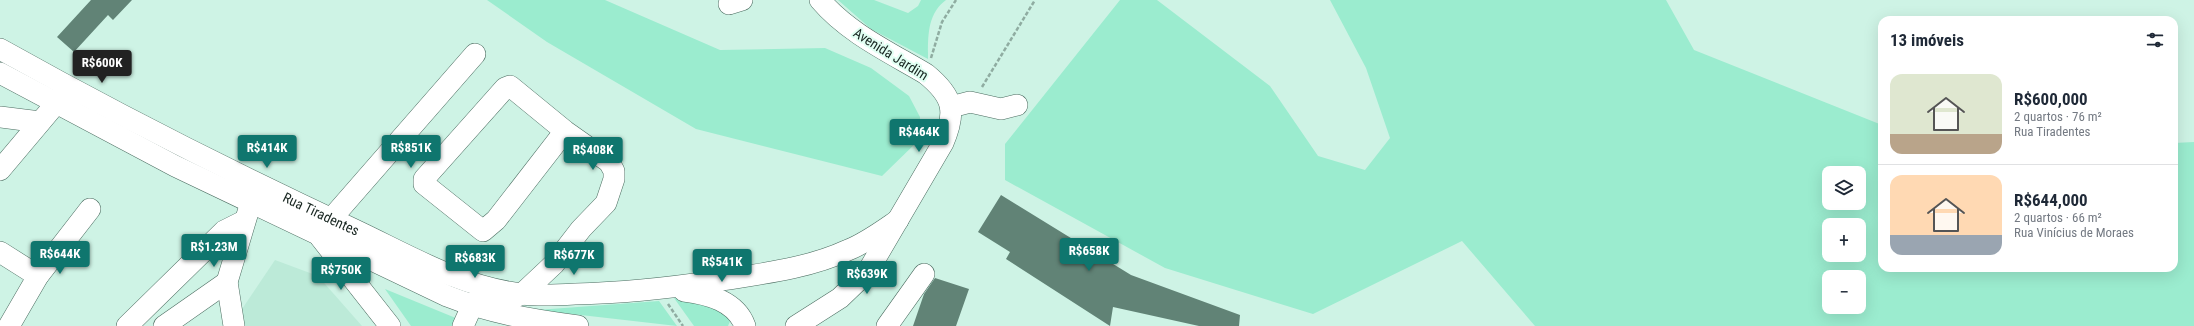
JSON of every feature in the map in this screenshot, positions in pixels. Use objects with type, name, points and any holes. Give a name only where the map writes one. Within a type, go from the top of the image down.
[{"type":"street","name":"Avenida Jardim","points":[[820,0],[845,24],[865,39],[926,74],[945,92],[968,100]]},
{"type":"street","name":"Rua Tiradentes","points":[[0,49],[188,149],[324,226],[472,306],[525,319],[546,326]]},
{"type":"street","points":[[324,226],[476,54]]},
{"type":"street","points":[[5,76],[22,61]]},
{"type":"street","name":"Rua Tiradentes","points":[[5,76],[175,166],[248,212],[324,226],[447,275],[488,288],[522,294],[666,294]]},
{"type":"street","points":[[0,170],[71,86]]},
{"type":"street","points":[[463,326],[472,306],[479,299],[508,300],[522,294],[554,264],[581,229],[606,203],[614,179],[614,171],[609,162],[565,131],[514,88],[507,87],[424,179],[424,184],[483,230],[496,220],[565,131]]},
{"type":"street","points":[[796,326],[825,309],[859,281],[877,258],[949,130],[968,100],[1001,109],[1017,105]]},
{"type":"street","points":[[0,117],[40,122]]},
{"type":"street","points":[[9,326],[38,276],[90,210]]},
{"type":"street","points":[[234,326],[227,282],[248,212]]},
{"type":"street","points":[[127,326],[224,231],[248,212]]},
{"type":"street","points":[[666,294],[828,258],[864,242],[898,220]]},
{"type":"street","name":"Rua Tiradentes","points":[[324,226],[390,326]]},
{"type":"street","points":[[0,252],[38,276]]},
{"type":"street","points":[[554,264],[561,295]]},
{"type":"street","points":[[887,326],[924,274]]},
{"type":"street","points":[[447,275],[463,291],[472,306]]},
{"type":"street","points":[[164,326],[227,282]]},
{"type":"street","points":[[666,294],[700,293],[718,299],[735,311],[745,326]]},
{"type":"street","name":"Rua Tiradentes","points":[[525,319],[578,326]]},
{"type":"path","points":[[926,74],[942,22],[956,0]]},
{"type":"path","points":[[968,100],[1035,0]]},
{"type":"path","points":[[666,294],[683,326]]},
{"type":"shaded area","points":[[275,260],[318,276],[362,326],[243,326],[238,315]]},
{"type":"green space","points":[[487,0],[605,0],[720,50],[825,48],[871,68],[909,96],[920,117],[920,139],[882,176],[696,129],[547,42]]},
{"type":"green space","points":[[838,0],[874,0],[908,13],[918,6],[921,0],[946,0],[935,12],[932,19],[928,42],[928,59],[871,29]]},
{"type":"green space","points":[[1120,0],[1157,0],[1270,86],[1318,156],[1365,170],[1390,138],[1366,68],[1330,0],[1666,0],[1694,50],[1878,123],[1878,272],[2178,272],[2178,143],[2194,142],[2194,326],[1535,326],[1462,241],[1313,314],[1165,268],[1005,180],[1005,144]]},
{"type":"green space","points":[[385,289],[463,321],[461,326],[411,326]]},
{"type":"green space","points":[[674,298],[700,302],[723,309],[731,319],[728,326],[694,326]]},
{"type":"green space","points":[[659,301],[677,326],[537,310]]},
{"type":"building","points":[[91,0],[132,0],[113,20],[108,15],[74,52],[57,37]]},
{"type":"building","points":[[1001,195],[1131,275],[1240,315],[1239,326],[1199,326],[1113,307],[1110,326],[1006,259],[1010,252],[978,232]]},
{"type":"building","points":[[935,278],[969,289],[956,326],[913,326],[924,294]]}]
